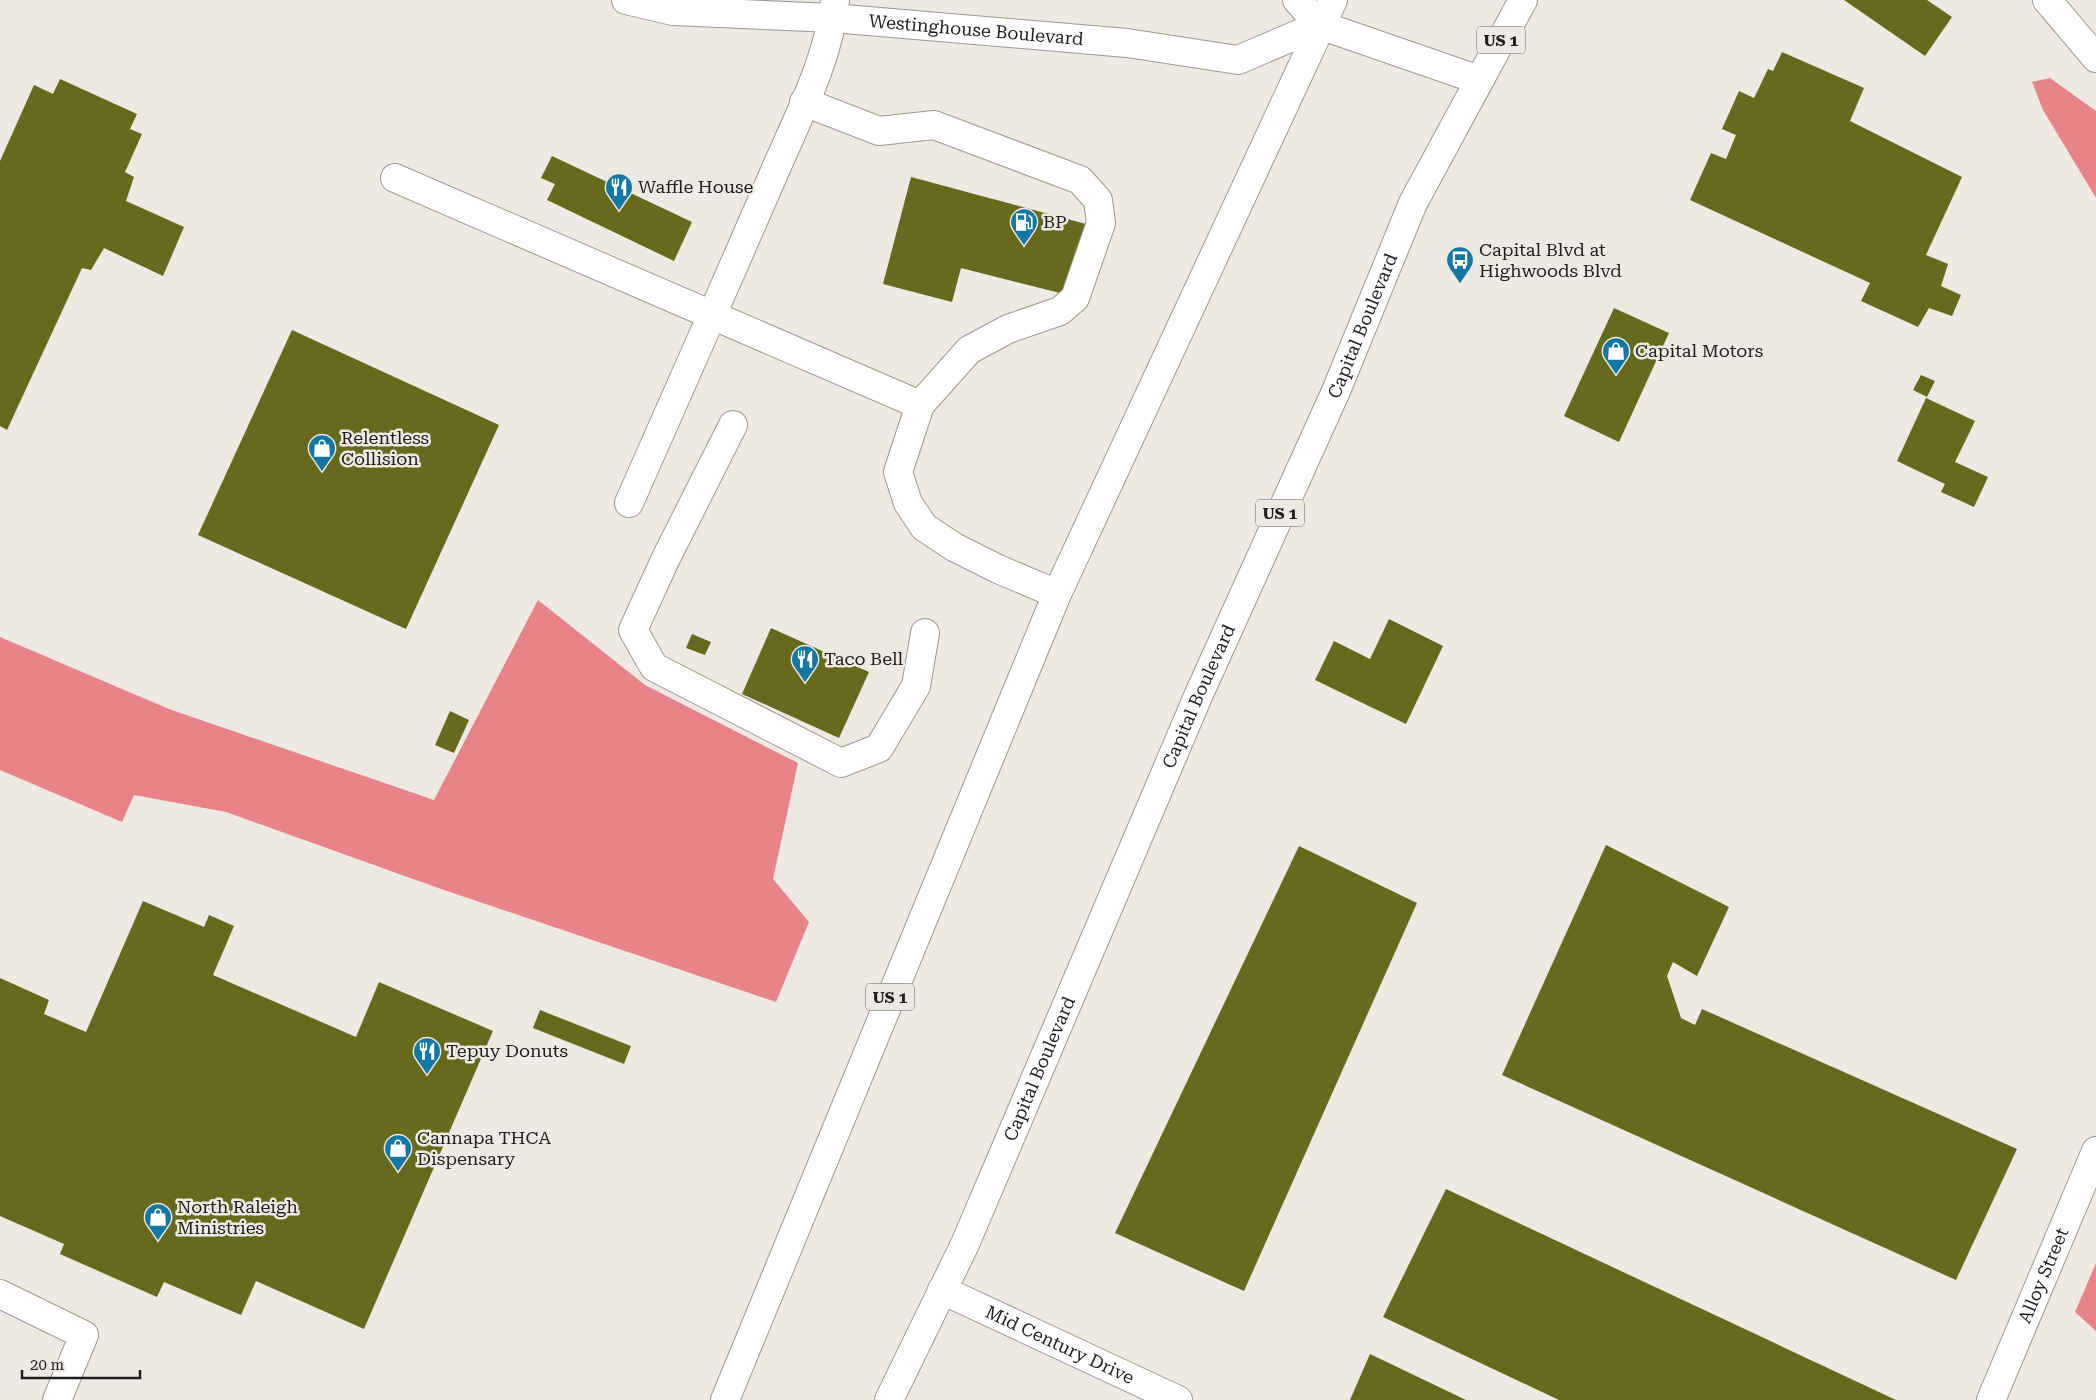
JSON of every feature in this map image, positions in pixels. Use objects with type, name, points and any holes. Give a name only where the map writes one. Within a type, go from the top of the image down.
[{"type":"main road","name":"Westinghouse Boulevard","points":[[626,0],[673,10],[834,9],[1127,43],[1238,60],[1320,25]]},
{"type":"main road","points":[[1297,0],[1320,25],[1479,80]]},
{"type":"main road","name":"US 1","points":[[725,1400],[1056,594],[1333,0]]},
{"type":"main road","name":"Capital Boulevard","points":[[889,1400],[964,1244],[1203,686],[1336,391],[1413,203],[1523,0]]},
{"type":"main road","points":[[2047,0],[2096,58]]},
{"type":"main road","points":[[629,503],[713,314],[817,71],[834,9]]},
{"type":"main road","points":[[804,102],[879,131],[934,125],[1080,180],[1098,200],[1101,223],[1074,298],[1060,311],[1008,329],[969,350],[920,405],[898,472],[908,503],[924,527],[954,547],[1056,594]]},
{"type":"main road","points":[[395,178],[920,405]]},
{"type":"main road","points":[[733,426],[666,558],[633,630],[654,667],[841,762],[879,748],[916,686],[925,633]]},
{"type":"main road","name":"Alloy Street","points":[[1991,1400],[2096,1151]]},
{"type":"main road","name":"Mid Century Drive","points":[[942,1290],[1178,1400]]},
{"type":"main road","points":[[0,1294],[84,1335],[57,1400]]},
{"type":"shaded area","points":[[2050,78],[2096,111],[2096,198],[2043,110],[2032,82]]},
{"type":"shaded area","points":[[538,600],[645,685],[798,763],[773,879],[809,922],[776,1002],[441,889],[226,812],[134,795],[122,822],[0,770],[0,637],[169,709],[434,800]]},
{"type":"shaded area","points":[[2096,1263],[2096,1331],[2075,1312]]},
{"type":"building","points":[[1844,0],[1927,0],[1952,17],[1925,56]]},
{"type":"building","points":[[1782,52],[1864,88],[1850,121],[1962,177],[1926,255],[1948,264],[1941,286],[1961,295],[1952,316],[1929,308],[1918,327],[1861,301],[1870,283],[1690,200],[1711,153],[1726,159],[1736,135],[1722,129],[1739,91],[1754,98],[1768,69],[1773,71]]},
{"type":"building","points":[[60,79],[137,114],[130,129],[142,134],[125,172],[134,177],[126,201],[184,227],[163,276],[104,248],[91,270],[82,268],[7,430],[0,426],[0,161],[34,85],[53,94]]},
{"type":"building","name":"Waffle House","points":[[552,156],[692,222],[674,261],[547,200],[555,184],[541,178]]},
{"type":"building","points":[[911,177],[1086,224],[1068,295],[961,268],[952,302],[883,284]]},
{"type":"building","points":[[1614,308],[1669,333],[1619,442],[1564,416]]},
{"type":"building","points":[[292,330],[499,425],[406,629],[198,535]]},
{"type":"building","points":[[1921,375],[1935,381],[1927,397],[1913,390]]},
{"type":"building","points":[[1926,398],[1975,421],[1955,462],[1988,477],[1974,507],[1941,492],[1945,484],[1897,461]]},
{"type":"building","points":[[1389,619],[1443,646],[1406,724],[1315,680],[1334,641],[1370,659]]},
{"type":"building","name":"Taco Bell","points":[[771,628],[869,672],[839,738],[742,694]]},
{"type":"building","points":[[692,634],[711,642],[705,655],[686,648]]},
{"type":"building","points":[[450,711],[469,720],[454,753],[435,745]]},
{"type":"building","points":[[1606,845],[1729,907],[1697,976],[1673,962],[1667,976],[1681,1018],[1695,1025],[1702,1009],[2017,1149],[1956,1280],[1502,1075]]},
{"type":"building","points":[[1299,846],[1417,903],[1244,1291],[1115,1233]]},
{"type":"building","points":[[143,901],[204,927],[209,915],[234,926],[213,975],[356,1037],[379,982],[493,1031],[364,1329],[256,1281],[241,1315],[164,1282],[157,1297],[60,1254],[64,1244],[0,1216],[0,978],[49,1000],[44,1014],[86,1032]]},
{"type":"building","points":[[540,1010],[631,1046],[624,1064],[533,1028]]},
{"type":"building","points":[[1446,1189],[1896,1400],[1559,1400],[1383,1317]]},
{"type":"building","points":[[1370,1354],[1466,1400],[1350,1400]]},
{"type":"place","name":"Waffle House","points":[[619,211]]},
{"type":"place","name":"BP","points":[[1024,246]]},
{"type":"place","name":"Capital Blvd at Highwoods Blvd","points":[[1460,284]]},
{"type":"place","name":"Capital Motors","points":[[1616,375]]},
{"type":"place","name":"Relentless Collision","points":[[322,472]]},
{"type":"place","name":"Taco Bell","points":[[805,683]]},
{"type":"place","name":"Tepuy Donuts","points":[[427,1075]]},
{"type":"place","name":"Cannapa THCA Dispensary","points":[[398,1172]]},
{"type":"place","name":"North Raleigh Ministries","points":[[158,1241]]}]
